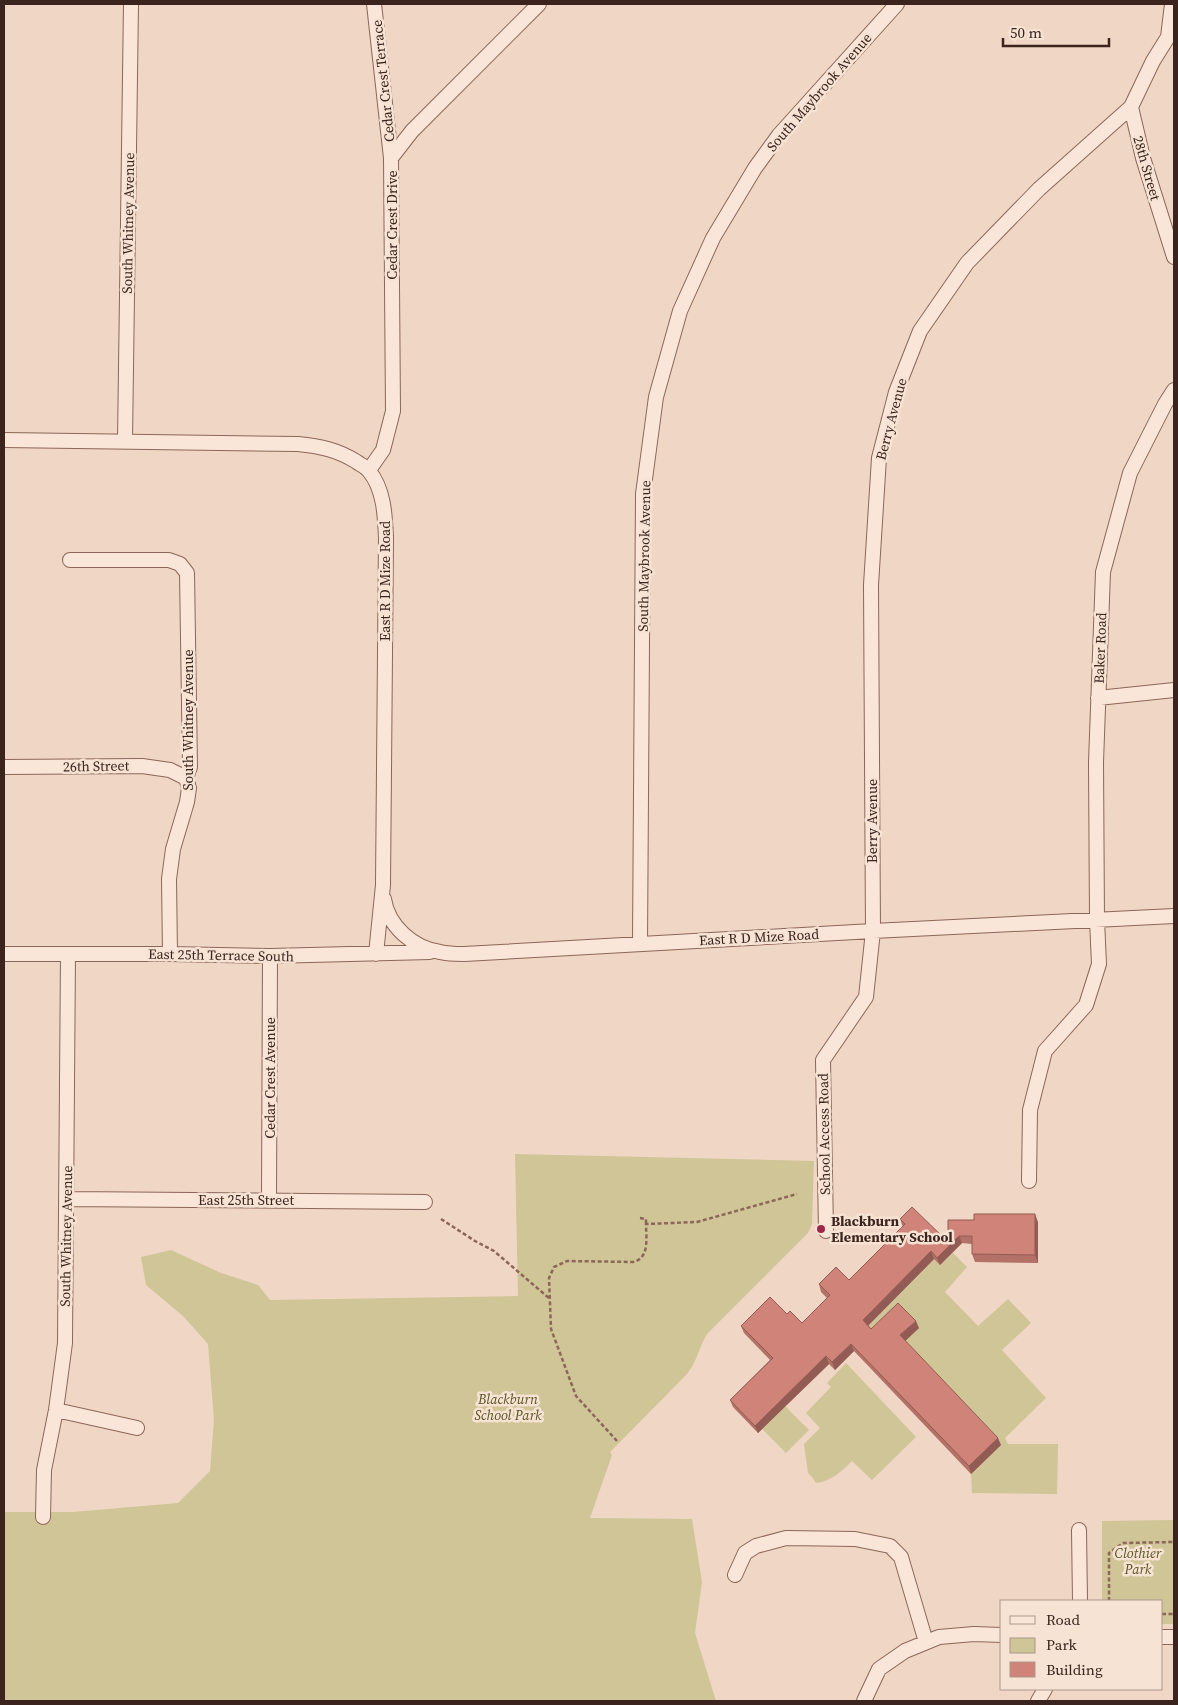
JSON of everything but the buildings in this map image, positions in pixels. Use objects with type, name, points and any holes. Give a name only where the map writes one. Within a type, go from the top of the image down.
[{"type":"street","name":"South Whitney Avenue","points":[[125,441],[131,4]]},
{"type":"street","name":"Cedar Crest Terrace","points":[[374,4],[391,158]]},
{"type":"street","name":"Cedar Crest Drive","points":[[368,470],[383,450],[393,411],[391,158],[412,131],[539,4]]},
{"type":"street","name":"South Maybrook Avenue","points":[[640,944],[643,494],[656,397],[680,311],[713,238],[755,168],[779,135],[898,4]]},
{"type":"street","name":"Berry Avenue","points":[[873,931],[871,585],[879,458],[896,392],[920,331],[967,263],[1039,189],[1131,107],[1153,61],[1168,37],[1172,4]]},
{"type":"street","name":"28th Street","points":[[1131,107],[1143,158],[1174,257]]},
{"type":"street","name":"Baker Road","points":[[1028,1181],[1030,1110],[1045,1051],[1086,1005],[1099,964],[1096,762],[1103,572],[1130,473],[1174,390]]},
{"type":"street","points":[[4,440],[298,444],[320,446],[336,451],[368,470]]},
{"type":"street","name":"East R D Mize Road","points":[[368,470],[382,497],[386,538],[383,885],[376,954]]},
{"type":"street","name":"South Whitney Avenue","points":[[70,560],[169,560],[180,564],[187,574],[190,767],[186,778],[189,788],[187,802],[173,849],[170,879],[170,954]]},
{"type":"street","points":[[1098,698],[1174,690]]},
{"type":"street","name":"26th Street","points":[[4,767],[142,766],[170,770],[186,778]]},
{"type":"street","name":"East R D Mize Road","points":[[383,885],[385,904],[391,921],[403,935],[417,944],[438,952],[464,954],[1174,916]]},
{"type":"street","name":"School Access Road","points":[[826,1230],[823,1060],[866,996],[873,931]]},
{"type":"street","name":"East 25th Terrace South","points":[[4,954],[270,956],[438,952]]},
{"type":"street","name":"South Whitney Avenue","points":[[43,1517],[44,1470],[56,1410],[65,1343],[68,954]]},
{"type":"street","name":"Cedar Crest Avenue","points":[[269,1200],[270,956]]},
{"type":"street","name":"East 25th Street","points":[[67,1199],[425,1202]]},
{"type":"street","points":[[56,1410],[137,1428]]},
{"type":"street","points":[[1079,1530],[1080,1600]]},
{"type":"street","points":[[735,1575],[746,1553],[756,1546],[786,1538],[855,1539],[890,1546],[901,1557],[926,1642]]},
{"type":"street","points":[[864,1701],[879,1669],[905,1651],[939,1637],[974,1634],[1000,1635]]},
{"type":"street","points":[[1038,1701],[1045,1690]]},
{"type":"path","points":[[646,1224],[696,1222],[797,1194]]},
{"type":"path","points":[[617,1442],[576,1396],[551,1329],[549,1278],[554,1267],[561,1262],[572,1260],[633,1262],[643,1258],[645,1253],[646,1219],[640,1218]]},
{"type":"path","points":[[441,1219],[494,1251],[550,1299]]},
{"type":"path","points":[[1109,1600],[1110,1553],[1123,1543],[1174,1542]]},
{"type":"green space","name":"Blackburn School Park","points":[[515,1154],[814,1161],[812,1224],[808,1233],[707,1334],[687,1374],[610,1452],[612,1455],[590,1518],[692,1519],[702,1582],[695,1633],[716,1701],[4,1701],[4,1512],[73,1512],[178,1503],[210,1471],[214,1420],[208,1344],[183,1316],[146,1285],[141,1257],[171,1250],[221,1273],[258,1285],[270,1300],[518,1296]]},
{"type":"green space","points":[[953,1253],[967,1267],[945,1292],[978,1326],[1008,1299],[1031,1323],[1002,1350],[1046,1398],[1005,1438],[1008,1444],[1058,1444],[1057,1494],[972,1493],[971,1473],[1001,1445],[866,1328],[934,1259],[940,1265]]},
{"type":"green space","points":[[846,1363],[916,1437],[872,1480],[852,1461],[836,1475],[816,1483],[808,1473],[804,1444],[820,1428],[806,1413],[831,1387],[827,1383]]},
{"type":"green space","points":[[785,1406],[809,1430],[786,1453],[762,1429]]},
{"type":"green space","name":"Clothier Park","points":[[1174,1520],[1174,1624],[1163,1624],[1163,1600],[1102,1600],[1102,1521]]},
{"type":"place","name":"Blackburn Elementary School","points":[[821,1229]]}]
